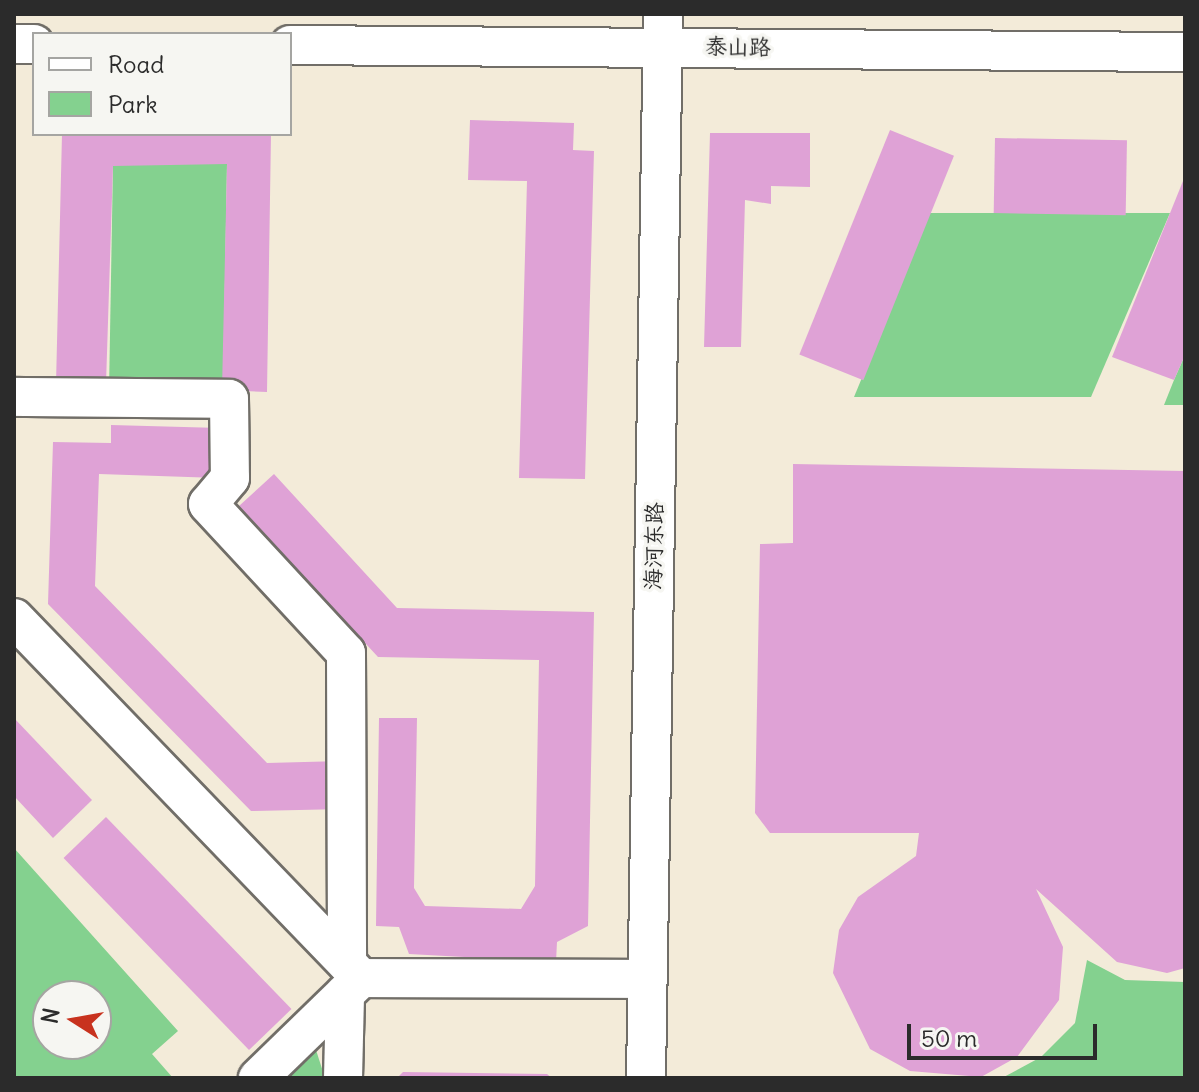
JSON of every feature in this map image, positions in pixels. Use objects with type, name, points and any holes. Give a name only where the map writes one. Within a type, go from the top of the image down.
[{"type":"street","name":"泰山路","points":[[292,35],[662,30],[1185,52]]},
{"type":"street","name":"海河东路","points":[[646,1078],[662,30]]},
{"type":"street","points":[[14,397],[229,399],[230,478],[208,504],[346,653],[351,978],[343,1078]]},
{"type":"street","points":[[14,618],[351,978],[647,979]]},
{"type":"street","points":[[258,1078],[351,978]]},
{"type":"green space","points":[[113,162],[227,164],[223,390],[109,388]]},
{"type":"green space","points":[[930,213],[1170,213],[1091,397],[854,397]]},
{"type":"green space","points":[[1185,355],[1185,405],[1164,405],[1174,380]]},
{"type":"green space","points":[[14,848],[178,1031],[152,1054],[173,1078],[14,1078]]},
{"type":"green space","points":[[1087,960],[1125,980],[1185,982],[1185,1078],[1002,1078],[1041,1057],[1075,1023]]},
{"type":"green space","points":[[316,1050],[325,1078],[278,1078],[301,1055]]},
{"type":"building","points":[[470,120],[574,123],[573,150],[594,151],[585,479],[519,478],[527,181],[468,180]]},
{"type":"building","points":[[890,130],[954,156],[863,380],[799,354]]},
{"type":"building","points":[[710,133],[810,133],[810,187],[771,186],[771,204],[745,200],[741,347],[704,347]]},
{"type":"building","points":[[62,136],[271,136],[267,392],[222,390],[227,164],[113,166],[106,384],[56,384]]},
{"type":"building","points":[[995,138],[1127,140],[1126,215],[994,213]]},
{"type":"building","points":[[1185,176],[1185,355],[1174,380],[1112,357]]},
{"type":"building","points":[[111,425],[220,428],[218,478],[99,474],[95,586],[267,763],[342,761],[344,809],[251,811],[48,604],[53,442],[111,443]]},
{"type":"building","points":[[793,464],[1185,471],[1185,968],[1167,973],[1117,962],[1036,889],[1063,947],[1059,1000],[1017,1057],[981,1077],[910,1071],[870,1049],[833,973],[839,930],[858,897],[916,856],[919,833],[770,833],[755,813],[760,544],[793,543]]},
{"type":"building","points":[[274,474],[397,608],[594,612],[588,926],[557,942],[556,962],[409,954],[399,927],[376,926],[379,718],[417,718],[414,888],[425,906],[521,909],[535,886],[539,660],[378,657],[239,506]]},
{"type":"building","points":[[14,718],[92,800],[53,838],[14,796]]},
{"type":"building","points":[[106,817],[291,1009],[249,1050],[64,858]]},
{"type":"building","points":[[403,1072],[547,1074],[552,1078],[397,1078]]}]
